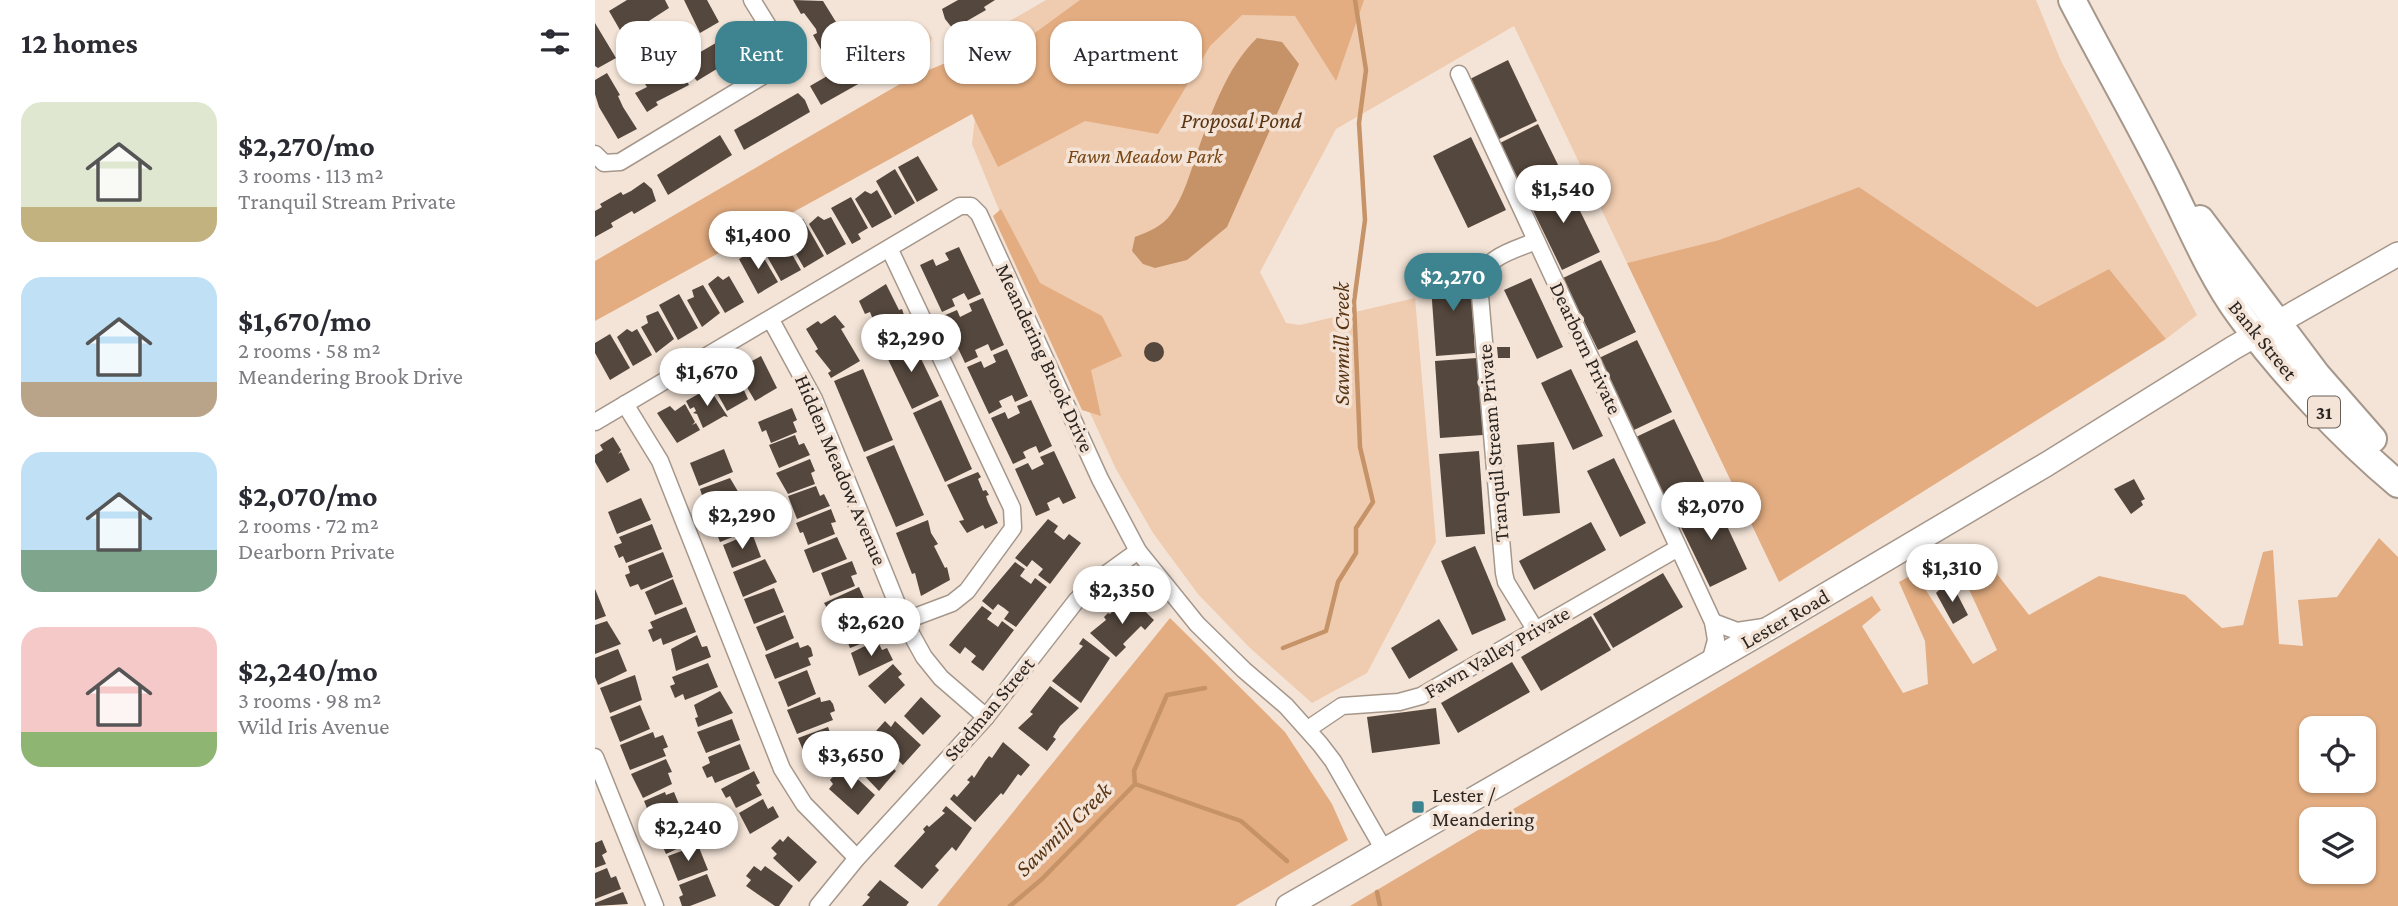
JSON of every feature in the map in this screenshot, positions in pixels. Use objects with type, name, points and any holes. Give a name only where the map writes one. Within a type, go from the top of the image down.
[{"type":"main road","name":"Bank Street","points":[[2072,0],[2163,170],[2267,330],[2369,460],[2398,484]]},
{"type":"main road","name":"Lester Road","points":[[1288,906],[1773,626],[2398,254]]},
{"type":"main road","name":"Bank Street","points":[[2267,330],[2317,375],[2398,467]]},
{"type":"street","points":[[595,154],[604,163],[620,162],[789,60],[752,0]]},
{"type":"street","name":"Dearborn Private","points":[[1459,74],[1713,622],[1716,640],[1710,662]]},
{"type":"street","name":"Meandering Brook Drive","points":[[595,422],[890,250],[960,206],[971,206],[979,214],[1100,479],[1138,551],[1211,639],[1308,729],[1333,761],[1384,850]]},
{"type":"street","name":"Tranquil Stream Private","points":[[1535,629],[1506,582],[1504,573],[1479,284],[1482,271],[1491,261],[1536,241]]},
{"type":"street","points":[[890,250],[1012,508],[1014,520],[1009,535],[961,597],[904,621]]},
{"type":"street","name":"Hidden Meadow Avenue","points":[[771,320],[814,399],[904,621],[924,657],[940,678],[986,717]]},
{"type":"street","points":[[625,404],[660,461],[782,769],[804,804],[857,858]]},
{"type":"street","name":"Fawn Valley Private","points":[[1308,729],[1342,706],[1399,702],[1421,696],[1678,548]]},
{"type":"street","name":"Stedman Street","points":[[818,906],[857,858],[986,717],[1076,601],[1105,574],[1138,551]]},
{"type":"street","points":[[1713,622],[1737,631],[1773,626]]},
{"type":"street","points":[[595,757],[655,906]]},
{"type":"green space","name":"Fawn Meadow Park","points":[[1046,0],[2036,0],[2061,61],[2197,315],[2166,339],[2109,269],[2037,307],[1859,187],[1719,240],[1627,263],[1514,26],[1336,129],[1260,272],[1286,323],[1300,325],[1415,298],[1436,542],[1367,673],[1312,703],[1249,647],[1198,594],[1153,533],[1116,469],[1025,273],[972,144],[979,84],[1036,84],[1036,21],[1010,21]]},
{"type":"shaded area","points":[[1080,0],[1364,0],[1336,81],[1295,16],[1242,15],[1210,46],[1202,60],[1202,21],[1051,21]]},
{"type":"shaded area","points":[[1050,22],[1050,84],[1188,84],[1158,134],[1085,121],[998,167],[972,114],[595,321],[595,261],[900,84],[930,84],[930,69],[944,64],[944,84],[1036,84],[1036,32]]},
{"type":"shaded area","points":[[1859,187],[2037,307],[2109,269],[2166,339],[1779,582],[1627,263],[1719,240]]},
{"type":"shaded area","points":[[1001,209],[1040,283],[1102,316],[1122,356],[1091,370],[1101,416],[1082,410],[993,216]]},
{"type":"shaded area","points":[[2379,538],[2398,557],[2398,906],[1350,906],[1872,596],[1881,610],[1862,626],[1903,693],[1928,684],[1925,641],[1899,582],[1915,573],[1973,664],[1997,650],[1955,559],[1976,547],[2029,615],[2099,576],[2185,595],[2222,628],[2243,625],[2263,552],[2273,550],[2279,644],[2303,646],[2298,600],[2337,597]]},
{"type":"shaded area","points":[[1170,618],[1285,732],[1332,804],[1348,840],[1235,906],[937,906]]},
{"type":"water","name":"Proposal Pond","points":[[1257,38],[1282,42],[1299,64],[1227,227],[1187,260],[1155,268],[1143,264],[1132,251],[1135,237],[1160,225],[1176,207],[1228,77]]},
{"type":"building","points":[[627,0],[665,0],[669,8],[649,21],[616,21],[616,23],[609,11]]},
{"type":"building","points":[[684,0],[707,0],[718,21],[701,32],[701,21],[694,21]]},
{"type":"building","points":[[793,0],[823,1],[835,21],[821,21],[821,50],[813,35],[817,33],[816,29],[804,13],[801,14]]},
{"type":"building","points":[[958,0],[995,0],[984,7],[986,10],[967,21],[947,21],[942,9]]},
{"type":"building","points":[[595,23],[616,58],[598,68],[595,66]]},
{"type":"building","points":[[715,43],[715,70],[701,79],[701,52]]},
{"type":"building","points":[[1508,60],[1537,121],[1499,139],[1470,79]]},
{"type":"building","points":[[607,73],[637,129],[618,139],[599,107],[595,94],[595,80]]},
{"type":"building","points":[[821,80],[821,84],[858,84],[821,105],[810,86]]},
{"type":"building","points":[[645,84],[689,85],[656,102],[658,105],[647,112],[635,93],[647,87]]},
{"type":"building","points":[[798,93],[805,100],[810,112],[744,150],[734,130]]},
{"type":"building","points":[[1538,124],[1562,173],[1524,191],[1500,143]]},
{"type":"building","points":[[720,135],[732,155],[668,195],[657,175]]},
{"type":"building","points":[[1471,137],[1506,210],[1468,228],[1433,156]]},
{"type":"building","points":[[918,156],[938,190],[917,202],[898,167]]},
{"type":"building","points":[[895,169],[915,203],[895,215],[876,181]]},
{"type":"building","points":[[1565,180],[1600,252],[1562,270],[1527,198]]},
{"type":"building","points":[[644,182],[652,189],[656,201],[611,223],[613,227],[595,237],[595,211],[602,207],[600,204],[621,192],[623,195],[631,191]]},
{"type":"building","points":[[877,190],[892,217],[872,228],[855,199],[865,191],[871,194]]},
{"type":"building","points":[[851,197],[868,228],[858,234],[861,239],[852,244],[831,208]]},
{"type":"building","points":[[818,216],[824,220],[831,217],[846,244],[827,255],[809,224]]},
{"type":"building","points":[[803,219],[824,256],[804,268],[783,231]]},
{"type":"building","points":[[781,235],[801,270],[781,281],[764,251],[771,247],[769,242]]},
{"type":"building","points":[[959,247],[981,294],[968,300],[964,293],[952,299],[955,306],[942,312],[920,265],[933,259],[936,266],[949,260],[945,253]]},
{"type":"building","points":[[758,248],[778,282],[758,294],[739,259]]},
{"type":"building","points":[[1601,260],[1636,332],[1598,350],[1563,278]]},
{"type":"building","points":[[1470,270],[1475,353],[1436,356],[1430,273]]},
{"type":"building","points":[[718,276],[723,280],[729,276],[744,302],[725,313],[708,284]]},
{"type":"building","points":[[1531,278],[1563,347],[1537,359],[1504,290]]},
{"type":"building","points":[[886,284],[899,310],[902,309],[904,315],[901,316],[907,328],[910,327],[913,333],[883,347],[871,323],[874,322],[870,312],[865,314],[859,301]]},
{"type":"building","points":[[703,285],[720,313],[702,327],[687,300],[694,297],[692,290]]},
{"type":"building","points":[[679,294],[698,328],[678,340],[659,305]]},
{"type":"building","points":[[983,298],[1004,345],[991,351],[988,344],[975,350],[978,357],[965,363],[943,316],[957,310],[960,317],[972,311],[969,304]]},
{"type":"building","points":[[658,311],[674,339],[656,353],[641,327],[648,323],[646,316]]},
{"type":"building","points":[[835,315],[845,327],[841,329],[860,361],[831,378],[828,373],[831,371],[815,351],[818,349],[806,329]]},
{"type":"building","points":[[627,329],[632,332],[637,329],[652,355],[633,366],[617,337]]},
{"type":"building","points":[[610,334],[630,368],[610,380],[595,353],[595,343]]},
{"type":"building","points":[[911,338],[939,396],[912,409],[884,351]]},
{"type":"building","points":[[1637,340],[1672,412],[1634,430],[1599,358]]},
{"type":"building","points":[[1154,342],[1161,345],[1164,352],[1161,359],[1154,362],[1147,359],[1144,352],[1147,345]]},
{"type":"building","points":[[1497,347],[1510,347],[1510,358],[1498,358]]},
{"type":"building","points":[[1007,349],[1028,396],[1015,402],[1012,395],[999,401],[1002,407],[989,414],[967,367],[981,361],[984,368],[996,362],[993,355]]},
{"type":"building","points":[[761,356],[777,388],[755,401],[741,377],[752,371],[752,361]]},
{"type":"building","points":[[1477,358],[1483,435],[1440,438],[1435,361]]},
{"type":"building","points":[[863,369],[893,440],[864,452],[834,381]]},
{"type":"building","points":[[1571,369],[1603,436],[1573,450],[1541,383]]},
{"type":"building","points":[[735,371],[748,399],[727,411],[712,384]]},
{"type":"building","points":[[709,388],[728,417],[724,416],[703,428],[697,414],[693,413],[696,411],[694,407],[690,409],[686,401]]},
{"type":"building","points":[[941,400],[972,469],[945,482],[913,413]]},
{"type":"building","points":[[1031,400],[1052,446],[1039,453],[1036,446],[1029,449],[1023,452],[1026,458],[1013,464],[991,418],[1005,412],[1008,419],[1020,413],[1017,406]]},
{"type":"building","points":[[685,404],[695,422],[692,425],[696,423],[700,430],[677,443],[657,413],[670,406],[675,411]]},
{"type":"building","points":[[792,408],[797,420],[793,422],[797,432],[771,443],[766,430],[762,432],[758,422]]},
{"type":"building","points":[[1674,419],[1709,492],[1671,510],[1636,437]]},
{"type":"building","points":[[795,435],[799,445],[804,443],[810,455],[779,468],[769,445]]},
{"type":"building","points":[[613,437],[621,450],[618,454],[621,452],[630,470],[607,483],[595,462],[595,455],[603,450],[600,445]]},
{"type":"building","points":[[1554,442],[1560,513],[1523,516],[1517,445]]},
{"type":"building","points":[[894,445],[924,515],[896,527],[866,457]]},
{"type":"building","points":[[724,449],[733,472],[699,486],[690,463]]},
{"type":"building","points":[[1054,451],[1076,498],[1063,504],[1059,497],[1047,503],[1050,510],[1036,516],[1015,469],[1028,463],[1032,470],[1044,464],[1040,457]]},
{"type":"building","points":[[1479,451],[1485,534],[1446,537],[1439,454]]},
{"type":"building","points":[[1614,458],[1646,523],[1620,537],[1587,471]]},
{"type":"building","points":[[810,459],[815,471],[811,473],[815,484],[788,494],[776,473]]},
{"type":"building","points":[[978,472],[981,477],[978,479],[983,491],[986,490],[989,495],[986,496],[998,523],[985,529],[983,525],[967,533],[959,521],[964,520],[947,485]]},
{"type":"building","points":[[730,478],[743,500],[708,514],[700,489]]},
{"type":"building","points":[[2134,479],[2145,499],[2141,501],[2143,505],[2131,514],[2114,489]]},
{"type":"building","points":[[816,486],[820,496],[824,494],[830,506],[797,519],[788,496]]},
{"type":"building","points":[[1713,496],[1747,569],[1710,587],[1675,515]]},
{"type":"building","points":[[641,498],[651,520],[617,534],[608,512]]},
{"type":"building","points":[[746,502],[749,510],[753,508],[758,520],[750,523],[753,529],[720,542],[710,517]]},
{"type":"building","points":[[831,509],[836,522],[831,523],[835,534],[808,545],[796,523]]},
{"type":"building","points":[[1048,519],[1058,526],[1054,532],[1064,540],[1069,534],[1081,543],[1050,584],[1038,575],[1043,569],[1032,560],[1027,567],[1015,558]]},
{"type":"building","points":[[928,520],[931,533],[938,544],[934,546],[945,568],[947,567],[950,580],[921,596],[915,573],[912,574],[896,533]]},
{"type":"building","points":[[1591,522],[1606,550],[1534,590],[1519,561]]},
{"type":"building","points":[[652,524],[662,549],[626,563],[623,556],[619,558],[614,546],[622,543],[619,537]]},
{"type":"building","points":[[752,533],[761,557],[732,568],[723,545]]},
{"type":"building","points":[[837,537],[847,559],[813,573],[804,550]]},
{"type":"building","points":[[1475,546],[1506,620],[1472,635],[1441,561]]},
{"type":"building","points":[[663,552],[673,577],[641,590],[638,584],[630,587],[625,575],[630,573],[628,566]]},
{"type":"building","points":[[765,559],[777,582],[743,597],[733,572]]},
{"type":"building","points":[[852,561],[857,574],[851,576],[855,586],[830,596],[821,573]]},
{"type":"building","points":[[1015,562],[1025,569],[1020,576],[1031,584],[1035,578],[1047,587],[1016,627],[1004,619],[1009,612],[1004,608],[998,604],[993,610],[982,601]]},
{"type":"building","points":[[1663,573],[1683,607],[1613,648],[1593,614]]},
{"type":"building","points":[[673,579],[683,604],[655,615],[645,592]]},
{"type":"building","points":[[1952,584],[1968,615],[1953,624],[1936,593],[1944,585],[1946,588]]},
{"type":"building","points":[[859,587],[869,610],[836,623],[824,603]]},
{"type":"building","points":[[774,588],[784,612],[754,624],[744,599]]},
{"type":"building","points":[[595,589],[606,616],[595,620]]},
{"type":"building","points":[[1128,595],[1154,620],[1145,630],[1141,626],[1123,644],[1126,647],[1116,657],[1090,633],[1106,620],[1104,617]]},
{"type":"building","points":[[982,606],[992,613],[987,619],[998,627],[1002,621],[1014,630],[983,671],[971,662],[976,656],[965,647],[960,654],[949,645]]},
{"type":"building","points":[[686,607],[696,632],[663,645],[661,638],[653,642],[648,630],[653,628],[650,622]]},
{"type":"building","points":[[872,613],[877,625],[872,627],[876,638],[850,648],[841,625]]},
{"type":"building","points":[[785,615],[794,638],[766,651],[756,627]]},
{"type":"building","points":[[1591,616],[1611,650],[1541,691],[1521,657]]},
{"type":"building","points":[[1439,619],[1458,650],[1409,679],[1391,648]]},
{"type":"building","points":[[607,621],[621,644],[595,654],[595,625]]},
{"type":"building","points":[[697,635],[702,647],[707,646],[711,657],[676,671],[671,649]]},
{"type":"building","points":[[1083,638],[1110,658],[1081,703],[1052,681],[1083,646],[1079,644]]},
{"type":"building","points":[[877,640],[882,650],[887,648],[893,660],[859,676],[851,653]]},
{"type":"building","points":[[798,642],[800,648],[808,645],[811,648],[813,656],[808,658],[811,665],[775,679],[765,655]]},
{"type":"building","points":[[618,649],[627,671],[598,685],[595,658]]},
{"type":"building","points":[[1512,662],[1530,692],[1458,733],[1441,703]]},
{"type":"building","points":[[708,663],[718,687],[685,700],[683,694],[675,698],[670,686],[675,684],[672,677]]},
{"type":"building","points":[[893,664],[902,674],[898,677],[905,685],[885,704],[868,686]]},
{"type":"building","points":[[807,670],[816,694],[788,707],[778,682]]},
{"type":"building","points":[[635,675],[642,700],[610,713],[600,688]]},
{"type":"building","points":[[1050,686],[1079,708],[1060,726],[1053,737],[1056,739],[1047,751],[1018,728],[1033,714],[1030,712]]},
{"type":"building","points":[[720,691],[733,713],[698,727],[694,705]]},
{"type":"building","points":[[820,697],[821,702],[830,700],[833,704],[835,711],[830,713],[833,720],[797,734],[787,710]]},
{"type":"building","points":[[921,697],[941,716],[923,735],[904,716]]},
{"type":"building","points":[[640,705],[650,729],[620,742],[610,717]]},
{"type":"building","points":[[1436,708],[1440,744],[1372,753],[1367,717]]},
{"type":"building","points":[[732,719],[740,740],[706,753],[697,732]]},
{"type":"building","points":[[885,721],[891,727],[895,721],[921,745],[903,765],[875,739],[879,734],[876,731]]},
{"type":"building","points":[[828,727],[837,751],[808,762],[798,738]]},
{"type":"building","points":[[653,732],[655,738],[663,735],[668,747],[663,749],[666,756],[630,770],[620,745]]},
{"type":"building","points":[[1003,742],[1030,765],[1021,776],[1018,774],[1003,795],[1001,793],[975,822],[950,799],[954,794],[957,797],[970,782],[967,780],[972,775],[974,778],[989,756],[992,758]]},
{"type":"building","points":[[740,744],[750,769],[715,783],[712,776],[707,778],[702,767],[710,763],[708,757]]},
{"type":"building","points":[[873,750],[896,771],[879,791],[857,768]]},
{"type":"building","points":[[666,759],[672,772],[668,773],[672,784],[643,798],[631,774]]},
{"type":"building","points":[[754,771],[760,783],[756,785],[762,795],[736,808],[730,796],[726,798],[721,789]]},
{"type":"building","points":[[838,771],[844,776],[849,771],[875,795],[858,815],[829,789],[833,784],[830,780]]},
{"type":"building","points":[[665,792],[666,795],[674,792],[683,814],[654,825],[644,801]]},
{"type":"building","points":[[763,799],[768,809],[773,806],[779,817],[750,834],[739,813]]},
{"type":"building","points":[[946,806],[972,828],[956,851],[952,847],[935,866],[939,870],[922,889],[894,866],[925,832],[923,829],[945,813],[942,811]]},
{"type":"building","points":[[690,815],[696,840],[666,854],[655,829]]},
{"type":"building","points":[[788,836],[817,862],[799,882],[773,858],[777,854],[771,848],[780,839],[783,842]]},
{"type":"building","points":[[602,840],[607,852],[602,855],[606,864],[595,868],[595,843]]},
{"type":"building","points":[[698,845],[708,870],[678,881],[668,856]]},
{"type":"building","points":[[754,866],[761,871],[765,866],[793,886],[779,906],[746,886],[751,880],[746,876]]},
{"type":"building","points":[[607,868],[611,878],[616,876],[621,889],[595,899],[595,873]]},
{"type":"building","points":[[707,874],[716,896],[690,906],[682,906],[679,897],[683,895],[679,885]]},
{"type":"building","points":[[880,880],[909,902],[906,906],[862,906],[870,897],[867,895]]},
{"type":"building","points":[[623,892],[628,904],[595,906],[595,903]]},
{"type":"waterway","name":"Sawmill Creek","points":[[1283,648],[1326,631],[1338,582],[1356,553],[1356,528],[1373,502],[1360,447],[1354,302],[1365,220],[1359,123],[1366,70],[1355,0]]},
{"type":"waterway","name":"Sawmill Creek","points":[[1010,906],[1042,879],[1135,784],[1134,771],[1167,695],[1205,688]]},
{"type":"waterway","points":[[1135,784],[1241,821],[1287,861]]},
{"type":"waterway","points":[[1377,892],[1380,906]]},
{"type":"place","name":"Lester / Meandering","points":[[1418,807]]}]
